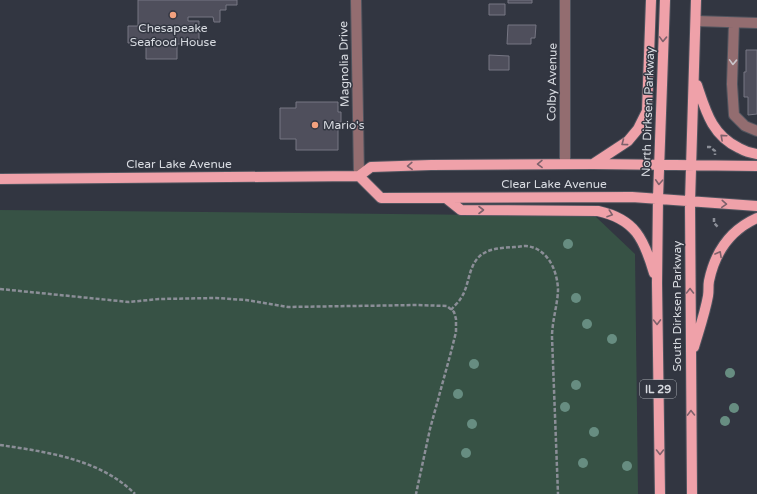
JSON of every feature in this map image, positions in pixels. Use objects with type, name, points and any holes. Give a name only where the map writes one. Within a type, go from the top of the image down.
[{"type":"main road","points":[[593,164],[628,141],[638,129],[647,111],[651,0]]},
{"type":"main road","name":"North Dirksen Parkway","points":[[658,224],[664,0]]},
{"type":"main road","name":"IL 29","points":[[692,165],[696,0]]},
{"type":"main road","points":[[694,78],[707,113],[717,131],[735,146],[749,154],[757,154]]},
{"type":"main road","name":"Clear Lake Avenue","points":[[0,179],[359,176],[371,167],[564,164],[757,166]]},
{"type":"main road","name":"South Dirksen Parkway","points":[[692,165],[690,202],[692,494]]},
{"type":"main road","name":"Clear Lake Avenue","points":[[359,176],[381,198],[632,197],[757,206]]},
{"type":"main road","points":[[446,198],[461,210],[598,211],[612,214],[629,223],[646,246],[657,283]]},
{"type":"main road","points":[[691,358],[708,296],[708,284],[711,271],[716,259],[733,233],[757,218]]},
{"type":"main road","name":"South Dirksen Parkway","points":[[658,224],[657,283],[660,494]]},
{"type":"street","name":"Magnolia Drive","points":[[356,0],[359,176]]},
{"type":"street","name":"Colby Avenue","points":[[564,164],[565,0]]},
{"type":"street","points":[[696,21],[734,23],[757,22]]},
{"type":"street","points":[[734,23],[732,84],[734,116],[745,126],[757,131]]},
{"type":"path","points":[[710,146],[714,151],[714,155]]},
{"type":"path","points":[[714,218],[714,223],[718,227]]},
{"type":"path","points":[[451,310],[461,298],[474,263],[488,250],[526,246],[536,249],[546,255],[553,266],[558,289],[552,324],[558,494]]},
{"type":"path","points":[[0,289],[129,302],[159,299],[216,298],[246,300],[288,307],[447,306],[454,312],[456,319],[456,332],[452,352],[430,429],[416,494]]},
{"type":"path","points":[[0,445],[59,456],[97,468],[120,481],[135,494]]},
{"type":"green space","points":[[0,210],[595,216],[635,254],[638,494],[0,494]]},
{"type":"building","points":[[138,0],[237,0],[237,5],[226,5],[226,10],[220,10],[220,22],[214,22],[213,17],[188,17],[188,21],[199,21],[199,44],[177,44],[177,59],[146,59],[146,43],[128,43],[128,26],[138,26]]},
{"type":"building","points":[[508,0],[532,0],[532,3],[508,3]]},
{"type":"building","points":[[489,4],[505,4],[505,15],[489,15]]},
{"type":"building","points":[[508,25],[536,25],[535,38],[531,38],[531,44],[507,44]]},
{"type":"building","points":[[746,50],[757,50],[757,114],[748,115],[748,97],[744,97]]},
{"type":"building","points":[[489,55],[509,56],[509,70],[489,70]]},
{"type":"building","points":[[296,102],[338,102],[338,112],[341,112],[341,122],[338,122],[338,150],[296,150],[296,139],[280,139],[280,108],[296,108]]},
{"type":"place","name":"Chesapeake Seafood House","points":[[173,15]]},
{"type":"place","name":"Mario's","points":[[315,125]]}]
